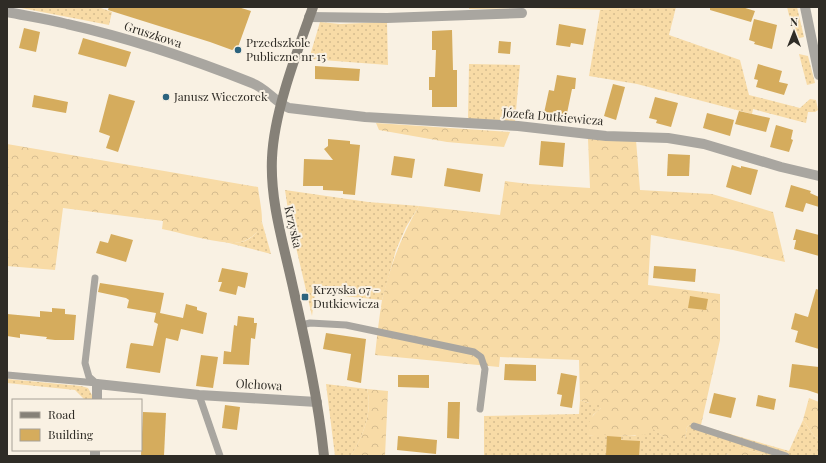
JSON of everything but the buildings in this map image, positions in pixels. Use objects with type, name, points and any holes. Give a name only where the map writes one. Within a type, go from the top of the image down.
[{"type":"street","name":"Krzyska","points":[[313,7],[276,127],[272,172],[274,201],[302,325],[317,402],[324,456]]},
{"type":"street","points":[[805,7],[819,75]]},
{"type":"street","name":"Gruszkowa","points":[[7,12],[74,26],[131,41],[179,56],[254,84],[273,96],[282,105]]},
{"type":"street","points":[[309,17],[387,18],[522,13]]},
{"type":"street","name":"Józefa Dutkiewicza","points":[[282,105],[289,108],[365,117],[518,126],[606,136],[668,138],[704,144],[782,167],[819,176]]},
{"type":"street","points":[[97,384],[97,399]]},
{"type":"street","name":"Olchowa","points":[[97,384],[199,395],[317,402]]},
{"type":"lane","points":[[96,278],[85,363],[89,377],[97,384]]},
{"type":"lane","points":[[302,325],[310,323],[346,325],[474,352],[481,357],[485,369],[480,409]]},
{"type":"lane","name":"Olchowa","points":[[7,374],[97,384]]},
{"type":"lane","points":[[199,395],[220,456]]},
{"type":"lane","points":[[694,426],[786,456]]},
{"type":"green space","points":[[16,7],[98,7],[112,12],[109,25]]},
{"type":"green space","points":[[469,7],[623,7],[617,10],[530,8],[469,9]]},
{"type":"green space","points":[[623,7],[676,7],[669,35],[740,60],[749,95],[800,108],[810,99],[816,100],[818,110],[815,112],[808,112],[806,123],[753,109],[752,114],[637,84],[589,76],[600,10],[617,10]]},
{"type":"green space","points":[[787,7],[797,7],[804,37],[795,39]]},
{"type":"green space","points":[[320,22],[340,24],[387,22],[388,65],[309,59]]},
{"type":"green space","points":[[799,54],[808,56],[815,83],[807,85]]},
{"type":"green space","points":[[469,64],[520,65],[515,122],[468,119]]},
{"type":"green space","points":[[376,123],[510,132],[504,147],[447,142],[379,130]]},
{"type":"green space","points":[[588,139],[636,140],[640,190],[712,194],[773,212],[785,262],[733,250],[651,235],[648,285],[720,294],[720,340],[701,425],[692,423],[687,427],[685,439],[679,442],[664,437],[650,427],[648,434],[626,436],[588,436],[589,423],[592,417],[601,408],[601,403],[589,403],[580,400],[579,360],[500,357],[499,367],[375,355],[382,300],[389,276],[401,240],[419,206],[500,215],[505,181],[590,188]]},
{"type":"green space","points":[[7,144],[258,187],[262,213],[261,227],[250,238],[234,243],[162,229],[163,221],[63,208],[55,270],[7,266]]},
{"type":"green space","points":[[285,190],[368,202],[419,206],[406,227],[396,250],[382,300],[315,293],[312,316],[289,217]]},
{"type":"green space","points":[[262,222],[271,254],[225,242],[246,241],[252,237]]},
{"type":"green space","points":[[7,379],[81,386],[88,388],[92,395],[92,399],[84,399],[75,390],[7,383]]},
{"type":"green space","points":[[326,384],[367,389],[369,406],[366,424],[351,456],[335,456]]},
{"type":"green space","points":[[367,389],[388,391],[385,456],[351,456],[366,424],[369,406]]},
{"type":"green space","points":[[809,398],[819,402],[819,439],[814,436],[803,420]]},
{"type":"green space","points":[[580,400],[589,403],[601,403],[601,408],[593,415],[588,436],[600,434],[635,436],[650,426],[664,437],[685,439],[687,427],[692,423],[789,451],[803,420],[814,436],[819,439],[819,456],[771,456],[741,448],[726,456],[484,456],[484,416],[579,414]]},
{"type":"green space","points":[[741,448],[771,456],[726,456],[733,450]]},
{"type":"place","name":"Przedszkole Publiczne nr 15","points":[[238,50]]},
{"type":"place","name":"Janusz Wieczorek","points":[[166,97]]},
{"type":"place","name":"Krzyska 07 - Dutkiewicza","points":[[305,297]]}]
